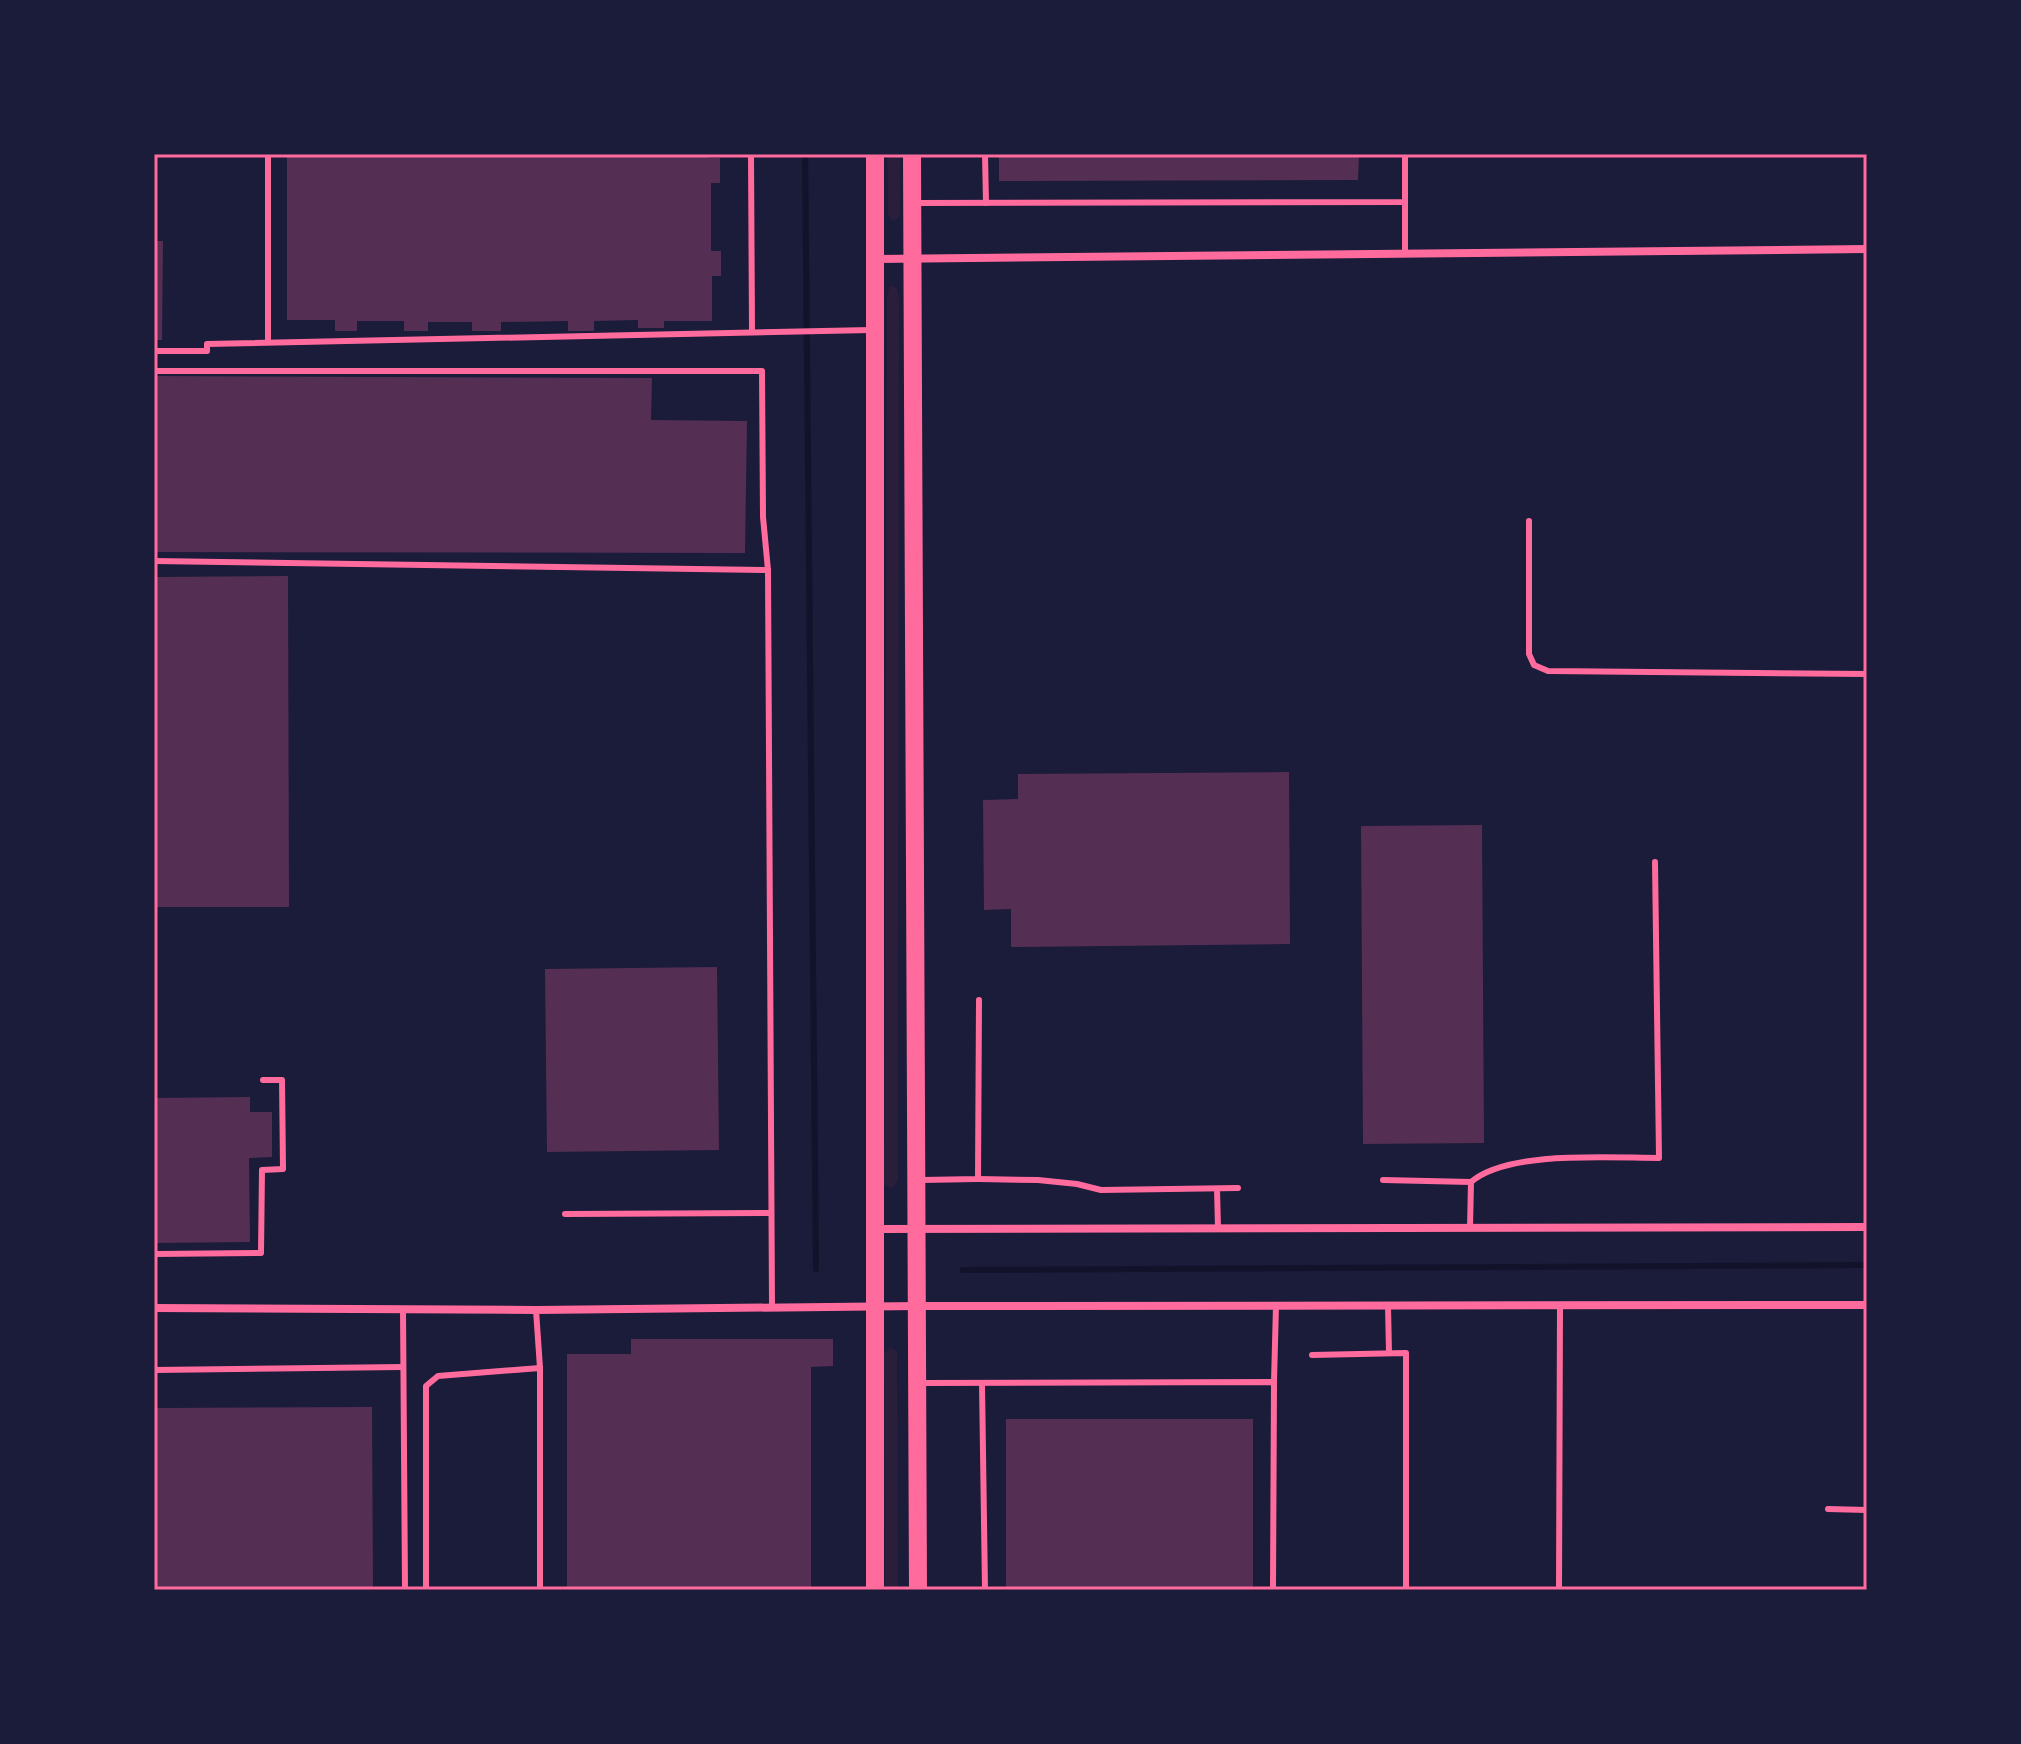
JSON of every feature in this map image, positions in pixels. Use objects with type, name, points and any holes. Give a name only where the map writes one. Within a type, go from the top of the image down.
[{"type":"main road","points":[[875,154],[875,1590]]},
{"type":"main road","points":[[912,154],[918,1590]]},
{"type":"street","points":[[875,259],[1867,249]]},
{"type":"street","points":[[874,1229],[1867,1227]]},
{"type":"street","points":[[154,1308],[536,1310],[874,1306],[1867,1305]]},
{"type":"lane","points":[[268,154],[268,342]]},
{"type":"lane","points":[[751,154],[752,332]]},
{"type":"lane","points":[[985,154],[986,203]]},
{"type":"lane","points":[[1405,154],[1405,254]]},
{"type":"lane","points":[[913,203],[1405,202]]},
{"type":"lane","points":[[154,351],[207,351],[207,344],[268,342],[876,330]]},
{"type":"lane","points":[[154,371],[762,371],[763,517],[768,570],[772,1307]]},
{"type":"lane","points":[[1529,521],[1529,654],[1534,665],[1548,671],[1867,674]]},
{"type":"lane","points":[[154,561],[768,570]]},
{"type":"lane","points":[[1383,1180],[1471,1182],[1491,1169],[1514,1163],[1659,1158],[1655,862]]},
{"type":"lane","points":[[978,1179],[979,1000]]},
{"type":"lane","points":[[154,1254],[261,1253],[262,1170],[283,1169],[282,1080],[263,1080]]},
{"type":"lane","points":[[917,1180],[1038,1180],[1101,1190],[1238,1188]]},
{"type":"lane","points":[[1470,1228],[1471,1182]]},
{"type":"lane","points":[[1217,1189],[1218,1228]]},
{"type":"lane","points":[[565,1214],[771,1213]]},
{"type":"lane","points":[[1273,1590],[1276,1305]]},
{"type":"lane","points":[[1388,1305],[1389,1353]]},
{"type":"lane","points":[[1559,1590],[1560,1305]]},
{"type":"lane","points":[[403,1309],[405,1590]]},
{"type":"lane","points":[[536,1310],[540,1368],[540,1590]]},
{"type":"lane","points":[[1312,1355],[1406,1353],[1406,1590]]},
{"type":"lane","points":[[154,1370],[403,1367]]},
{"type":"lane","points":[[426,1590],[426,1386],[438,1376],[540,1368]]},
{"type":"lane","points":[[918,1383],[1274,1382]]},
{"type":"lane","points":[[982,1383],[985,1590]]},
{"type":"lane","points":[[1828,1509],[1867,1510]]},
{"type":"shaded area","points":[[887,154],[900,154],[900,216],[893,221],[888,215]]},
{"type":"shaded area","points":[[892,286],[896,287],[899,296],[898,1180],[893,1189],[885,1185],[884,1180],[887,296]]},
{"type":"shaded area","points":[[890,1347],[897,1351],[898,1590],[885,1590],[884,1354]]},
{"type":"building","points":[[287,154],[708,154],[708,158],[720,158],[720,183],[711,183],[711,251],[721,251],[721,276],[712,276],[712,321],[664,321],[664,328],[638,328],[638,320],[594,321],[594,331],[568,331],[568,321],[501,322],[501,331],[472,331],[472,322],[428,322],[428,331],[404,331],[404,321],[357,321],[357,331],[335,331],[335,320],[287,320]]},
{"type":"building","points":[[999,154],[1359,154],[1358,180],[999,181]]},
{"type":"building","points":[[154,241],[163,241],[162,340],[154,340]]},
{"type":"building","points":[[154,376],[652,378],[651,420],[747,421],[745,553],[154,552]]},
{"type":"building","points":[[288,576],[289,907],[154,907],[154,577]]},
{"type":"building","points":[[1289,772],[1290,944],[1011,947],[1011,909],[984,910],[983,800],[1018,799],[1018,774]]},
{"type":"building","points":[[1482,825],[1484,1143],[1363,1144],[1361,826]]},
{"type":"building","points":[[717,967],[719,1150],[547,1152],[545,969]]},
{"type":"building","points":[[250,1097],[250,1112],[272,1112],[272,1157],[249,1158],[250,1242],[154,1243],[154,1098]]},
{"type":"building","points":[[631,1339],[833,1339],[833,1366],[811,1367],[811,1590],[567,1590],[567,1354],[631,1354]]},
{"type":"building","points":[[372,1407],[373,1590],[154,1590],[154,1408]]},
{"type":"building","points":[[1006,1419],[1253,1419],[1253,1590],[1006,1590]]},
{"type":"waterway","points":[[805,154],[816,1269]]},
{"type":"waterway","points":[[963,1270],[1867,1265]]}]
